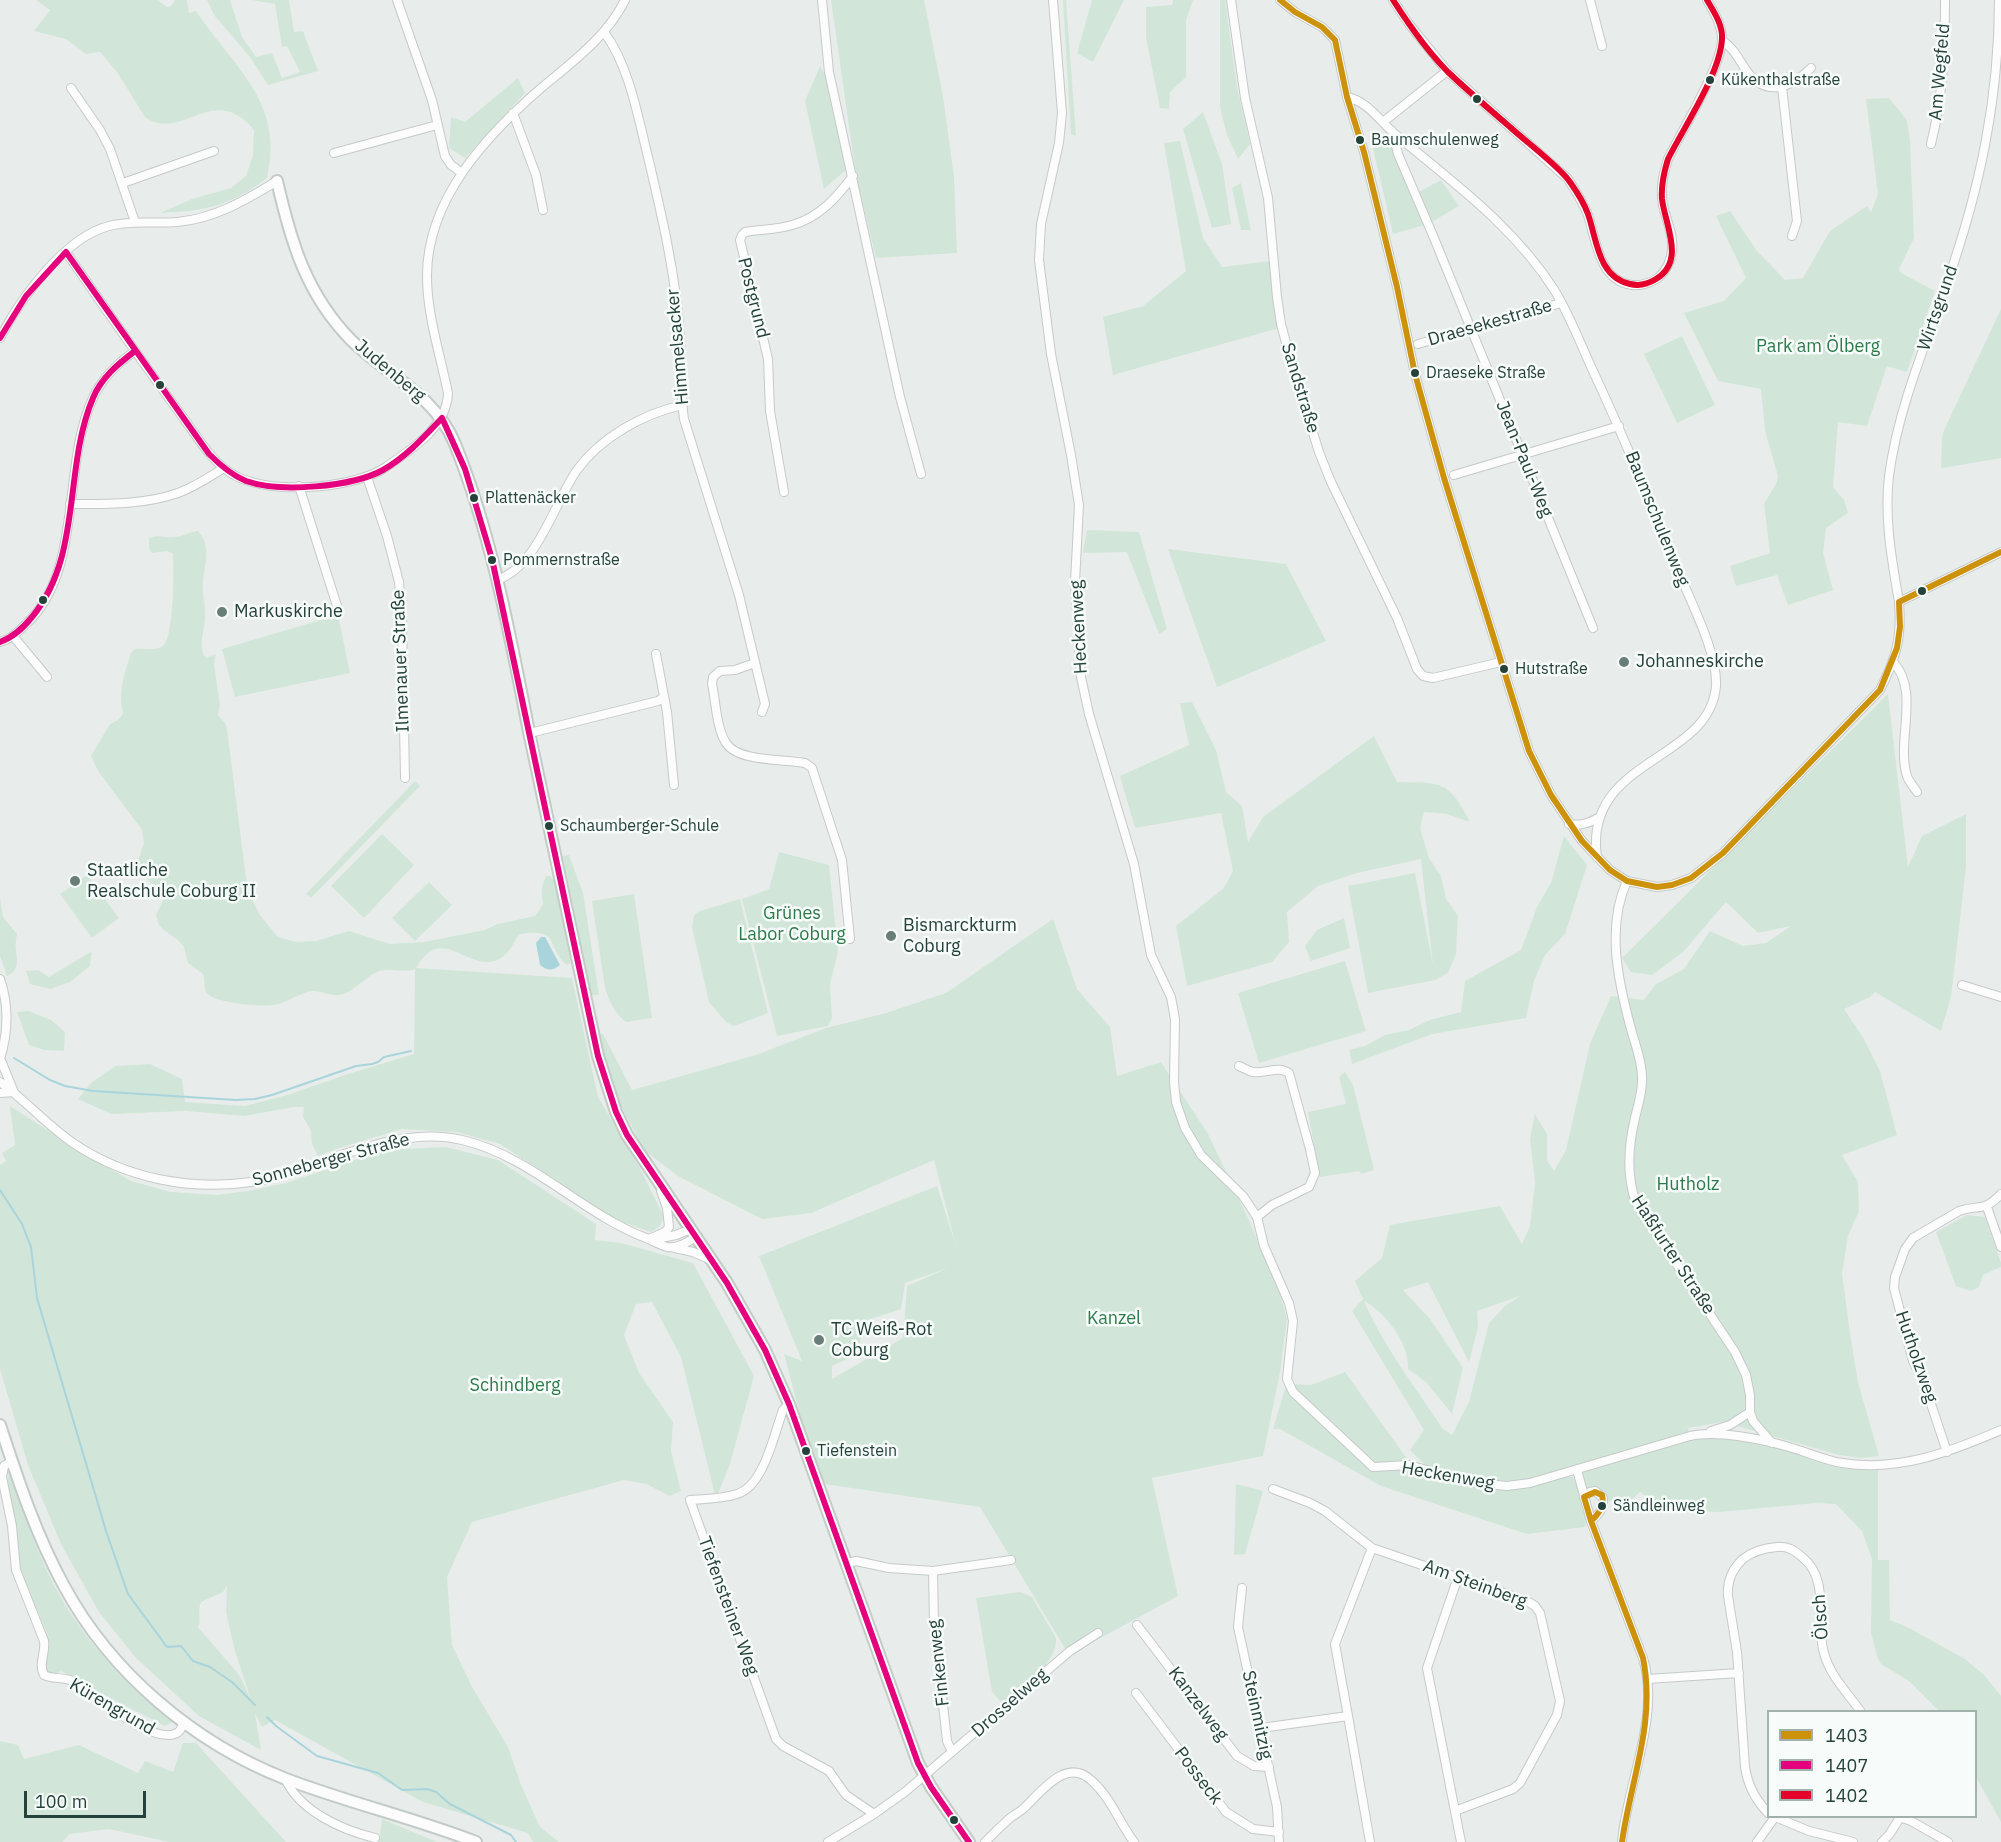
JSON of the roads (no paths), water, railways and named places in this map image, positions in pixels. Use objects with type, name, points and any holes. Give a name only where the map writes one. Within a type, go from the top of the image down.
[{"type":"street","points":[[397,0],[432,100],[447,161],[462,173]]},
{"type":"street","points":[[66,252],[213,458],[224,468],[249,483],[270,487],[334,485],[367,477],[399,459],[426,436],[442,418],[447,404],[448,393],[430,308],[428,263],[436,226],[449,193],[462,173],[513,113],[604,32],[625,0]]},
{"type":"street","points":[[822,0],[827,60],[900,397],[921,474]]},
{"type":"street","name":"Heckenweg","points":[[1053,0],[1062,113],[1059,143],[1041,224],[1039,260],[1049,341],[1079,505],[1075,582],[1081,677],[1089,714],[1134,864],[1151,955],[1171,997],[1176,1038],[1174,1082],[1176,1102],[1185,1128],[1201,1155],[1243,1196],[1257,1217],[1264,1246],[1289,1303],[1293,1322],[1288,1384],[1293,1392],[1372,1467],[1409,1465],[1469,1482],[1494,1486],[1530,1483],[1707,1433],[1773,1443]]},
{"type":"street","name":"Sandstraße","points":[[1231,0],[1245,98],[1268,198],[1281,324],[1306,411],[1331,482],[1397,618],[1412,659],[1420,673],[1427,678],[1433,678],[1501,662]]},
{"type":"street","points":[[1280,0],[1284,5],[1332,35],[1338,49],[1347,97],[1364,152],[1430,432],[1529,751],[1551,795],[1569,824],[1610,870],[1627,881],[1657,887],[1672,885],[1691,878],[1707,867],[1743,833],[1876,696],[1894,663],[1906,684],[1904,727],[1906,775],[1917,792]]},
{"type":"street","points":[[1393,0],[1409,24],[1448,71],[1568,178],[1587,214],[1605,267],[1618,280],[1635,285],[1646,284],[1662,274],[1671,256],[1671,235],[1662,193],[1662,177],[1668,159],[1714,69],[1722,40],[1717,17],[1707,0]]},
{"type":"street","points":[[1590,0],[1602,46]]},
{"type":"street","name":"Am Wegfeld","points":[[1931,144],[1944,68],[1945,0]]},
{"type":"street","name":"Wirtsgrund","points":[[1894,663],[1899,638],[1899,602],[1889,538],[1888,510],[1892,460],[1900,422],[1914,376],[1949,279],[1972,206],[1990,124],[1996,84],[1999,0]]},
{"type":"street","name":"Himmelsacker","points":[[604,32],[612,43],[622,66],[640,125],[666,238],[680,336],[682,405],[689,439],[739,595],[765,704],[762,711]]},
{"type":"street","points":[[1722,40],[1732,47],[1747,71],[1756,80],[1769,86],[1782,87],[1798,81],[1811,68]]},
{"type":"street","points":[[1383,122],[1448,71]]},
{"type":"street","points":[[1782,87],[1797,220],[1792,236]]},
{"type":"street","points":[[71,88],[105,139],[123,183],[135,222]]},
{"type":"street","name":"Baumschulenweg","points":[[1347,97],[1359,100],[1394,133],[1479,204],[1517,240],[1535,263],[1561,303],[1618,426],[1701,626],[1716,685],[1713,702],[1703,720],[1687,736],[1632,774],[1615,792],[1600,817],[1595,839],[1598,858]]},
{"type":"street","points":[[513,113],[536,175],[543,210]]},
{"type":"street","points":[[334,153],[437,124]]},
{"type":"street","name":"Jean-Paul-Weg","points":[[1394,133],[1398,154],[1592,624]]},
{"type":"street","points":[[123,183],[214,151]]},
{"type":"street","name":"Postgrund","points":[[784,492],[770,411],[768,360],[740,240],[745,232],[792,225],[817,214],[835,199],[853,176]]},
{"type":"street","points":[[0,338],[3,324],[66,252],[96,230],[135,222],[177,222],[202,217],[234,206],[278,182]]},
{"type":"street","name":"Judenberg","points":[[278,182],[293,244],[307,279],[320,301],[352,340],[409,386],[442,418],[455,444],[474,497],[497,580],[603,1074],[616,1112],[627,1134],[727,1283],[765,1350],[789,1404],[924,1776],[969,1842]]},
{"type":"street","name":"Draesekestraße","points":[[1418,344],[1561,303]]},
{"type":"street","points":[[0,642],[12,636],[35,615],[49,595],[62,558],[82,432],[93,398],[113,368],[135,351]]},
{"type":"street","points":[[497,580],[512,574],[520,567],[575,473],[597,449],[632,424],[657,412],[682,405]]},
{"type":"street","points":[[1454,475],[1618,426]]},
{"type":"street","points":[[70,504],[126,502],[177,493],[194,486],[224,468]]},
{"type":"street","name":"Ilmenauer Straße","points":[[367,477],[387,536],[400,590],[405,778]]},
{"type":"street","points":[[299,486],[338,609]]},
{"type":"street","points":[[1899,602],[2001,552]]},
{"type":"street","points":[[12,636],[47,677]]},
{"type":"street","points":[[656,654],[668,712],[674,785]]},
{"type":"street","points":[[755,663],[735,670],[720,671],[713,676],[721,730],[729,746],[744,755],[805,763],[812,768],[842,860],[850,939]]},
{"type":"street","points":[[530,733],[658,701],[664,697]]},
{"type":"street","points":[[1569,824],[1589,823],[1600,817]]},
{"type":"street","name":"Haßfurter Straße","points":[[1627,881],[1617,907],[1617,954],[1622,995],[1642,1080],[1630,1143],[1628,1162],[1630,1188],[1636,1203],[1735,1352],[1746,1375],[1750,1395],[1750,1412],[1755,1425],[1773,1443]]},
{"type":"street","points":[[0,979],[7,1027],[0,1058]]},
{"type":"street","points":[[1962,985],[2001,997]]},
{"type":"street","name":"Sonneberger Straße","points":[[0,1058],[14,1092]]},
{"type":"street","points":[[1239,1066],[1250,1072],[1279,1069],[1289,1073],[1315,1173],[1309,1188],[1272,1205],[1257,1217]]},
{"type":"street","name":"Sonneberger Straße","points":[[0,1084],[14,1092],[54,1129],[89,1153],[132,1173],[184,1184],[224,1185],[258,1181],[356,1150],[405,1139],[439,1137],[463,1140],[493,1150],[619,1226],[665,1246],[693,1252],[712,1260]]},
{"type":"street","points":[[0,1093],[14,1092]]},
{"type":"street","points":[[649,1239],[665,1232],[670,1222],[654,1173]]},
{"type":"street","points":[[2001,1194],[1987,1207],[2001,1247]]},
{"type":"street","name":"Hutholzweg","points":[[1947,1452],[1924,1383],[1913,1361],[1895,1296],[1895,1277],[1905,1249],[1913,1238],[1959,1211],[1987,1207]]},
{"type":"street","points":[[649,1239],[693,1233]]},
{"type":"street","points":[[665,1246],[681,1245],[693,1233]]},
{"type":"street","name":"Tiefensteiner Weg","points":[[789,1404],[783,1410],[764,1463],[750,1486],[737,1494],[690,1500],[776,1739],[783,1746],[829,1771],[846,1795],[874,1814]]},
{"type":"street","points":[[1707,1433],[1730,1425],[1750,1412]]},
{"type":"street","name":"Kürengrund","points":[[0,1425],[45,1549],[77,1608],[104,1645],[131,1676],[184,1722],[239,1757],[285,1778],[476,1842]]},
{"type":"street","points":[[1773,1443],[1836,1462],[1878,1466],[1913,1462],[1947,1452],[2001,1430]]},
{"type":"street","name":"Kürengrund","points":[[12,1461],[4,1466],[2,1471],[4,1497],[12,1526],[16,1570],[44,1641],[45,1648],[41,1664],[44,1675],[74,1682],[121,1716],[159,1734],[166,1736],[176,1734],[184,1722]]},
{"type":"street","points":[[1577,1470],[1591,1521],[1643,1658],[1647,1678],[1647,1707],[1622,1842]]},
{"type":"street","name":"Am Steinberg","points":[[1273,1489],[1325,1511],[1372,1548],[1527,1601],[1540,1613],[1560,1701],[1557,1715],[1520,1783],[1513,1789],[1455,1811]]},
{"type":"street","points":[[1584,1497],[1595,1491],[1604,1498],[1599,1513],[1591,1521]]},
{"type":"street","name":"Ölsch","points":[[1767,1810],[1752,1792],[1744,1767],[1739,1673],[1728,1596],[1730,1578],[1740,1562],[1749,1555],[1761,1549],[1784,1547],[1794,1550],[1807,1560],[1815,1571],[1820,1596],[1824,1654],[1834,1674],[1860,1710]]},
{"type":"street","points":[[1370,1842],[1335,1644],[1372,1548]]},
{"type":"street","points":[[847,1563],[856,1561],[889,1568],[933,1571],[1011,1560]]},
{"type":"street","name":"Finkenweg","points":[[933,1571],[935,1634],[947,1740],[952,1752]]},
{"type":"street","points":[[1458,1577],[1427,1668],[1461,1842]]},
{"type":"street","name":"Steinmitzig","points":[[1242,1588],[1238,1627],[1277,1807],[1279,1842]]},
{"type":"street","name":"Kanzelweg","points":[[1137,1625],[1238,1756],[1254,1766],[1269,1767]]},
{"type":"street","name":"Drosselweg","points":[[828,1842],[874,1814],[924,1776],[1070,1651],[1098,1633]]},
{"type":"street","points":[[1647,1678],[1739,1673]]},
{"type":"street","name":"Posseck","points":[[1136,1693],[1226,1812],[1253,1829],[1278,1832]]},
{"type":"street","points":[[1261,1728],[1348,1716]]},
{"type":"street","points":[[985,1842],[1050,1782],[1062,1775],[1073,1773],[1084,1775],[1095,1783],[1113,1806],[1123,1827],[1134,1842]]},
{"type":"street","name":"Kürengrund","points":[[285,1778],[297,1798],[325,1818],[357,1834],[375,1838]]},
{"type":"street","points":[[1757,1842],[1771,1818]]},
{"type":"street","points":[[1777,1818],[1809,1831],[1853,1842]]},
{"type":"street","points":[[1882,1842],[1899,1818]]},
{"type":"street","points":[[1903,1818],[1948,1842]]},
{"type":"water","points":[[541,937],[545,937],[560,965],[550,970],[540,965],[536,943]]},
{"type":"waterway","points":[[14,1058],[50,1080],[65,1086],[93,1091],[236,1100],[272,1095],[356,1066],[378,1062],[384,1057],[411,1051]]},
{"type":"waterway","points":[[0,1190],[22,1224],[31,1247],[37,1298],[106,1531],[128,1594],[167,1647],[181,1646],[193,1661],[210,1667],[232,1682],[255,1705]]},
{"type":"waterway","points":[[267,1717],[317,1756],[378,1773],[402,1790],[427,1789],[436,1792],[450,1804],[511,1835],[516,1842]]},
{"type":"place","name":"Kükenthalstraße","points":[[1710,80]]},
{"type":"place","name":"Baumschulenweg","points":[[1360,140]]},
{"type":"place","name":"Draeseke Straße","points":[[1415,373]]},
{"type":"place","name":"Plattenäcker","points":[[474,498]]},
{"type":"place","name":"Pommernstraße","points":[[492,560]]},
{"type":"place","name":"Markuskirche","points":[[222,612]]},
{"type":"place","name":"Johanneskirche","points":[[1624,662]]},
{"type":"place","name":"Hutstraße","points":[[1504,669]]},
{"type":"place","name":"Schaumberger-Schule","points":[[549,826]]},
{"type":"place","name":"Staatliche Realschule Coburg II","points":[[75,881]]},
{"type":"place","name":"Bismarckturm Coburg","points":[[891,936]]},
{"type":"place","name":"TC Weiß-Rot Coburg","points":[[819,1340]]},
{"type":"place","name":"Tiefenstein","points":[[806,1451]]},
{"type":"place","name":"Sändleinweg","points":[[1602,1506]]},
{"type":"park label","name":"Park am Ölberg","points":[[1818,347]]},
{"type":"park label","name":"Grünes Labor Coburg","points":[[792,924]]},
{"type":"park label","name":"Hutholz","points":[[1688,1185]]},
{"type":"park label","name":"Kanzel","points":[[1114,1319]]},
{"type":"park label","name":"Schindberg","points":[[515,1386]]}]
